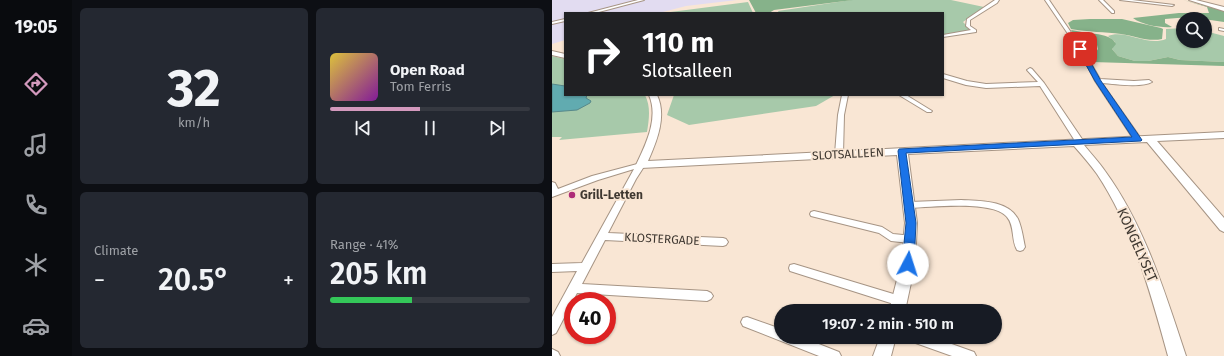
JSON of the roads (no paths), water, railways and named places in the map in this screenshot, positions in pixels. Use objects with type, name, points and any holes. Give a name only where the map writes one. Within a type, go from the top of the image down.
[{"type":"street","points":[[594,12],[642,0]]},
{"type":"street","points":[[944,36],[974,31],[968,26],[968,20],[997,0]]},
{"type":"street","points":[[1047,0],[1083,53],[1098,81],[1138,140]]},
{"type":"street","points":[[1101,0],[1113,12]]},
{"type":"street","points":[[1122,0],[1172,5]]},
{"type":"street","points":[[1191,0],[1224,9]]},
{"type":"street","points":[[552,23],[564,20]]},
{"type":"street","points":[[552,53],[564,56]]},
{"type":"street","points":[[1030,70],[1042,84],[1079,143]]},
{"type":"street","points":[[944,76],[966,83],[986,86],[1042,84]]},
{"type":"street","points":[[1098,81],[1148,82]]},
{"type":"street","points":[[553,190],[640,165],[647,152],[654,130],[657,114],[654,96]]},
{"type":"street","points":[[839,154],[841,116],[845,96]]},
{"type":"street","points":[[904,96],[929,111]]},
{"type":"street","name":"SLOTSALLEEN","points":[[640,165],[1224,136]]},
{"type":"street","points":[[1150,139],[1224,227]]},
{"type":"street","name":"KONGELYSET","points":[[1079,143],[1101,173],[1138,241],[1158,294],[1177,356]]},
{"type":"street","points":[[898,304],[908,264],[910,239],[910,205],[902,151]]},
{"type":"street","name":"KLOSTERGADE","points":[[552,329],[640,165]]},
{"type":"street","points":[[910,205],[977,203],[1001,208],[1008,212],[1013,219],[1020,247]]},
{"type":"street","points":[[814,214],[882,230],[891,237],[910,239]]},
{"type":"street","name":"KLOSTERGADE","points":[[602,236],[723,242]]},
{"type":"street","points":[[552,268],[585,267]]},
{"type":"street","points":[[794,268],[893,304]]},
{"type":"street","points":[[574,288],[707,296]]},
{"type":"street","points":[[747,322],[774,332]]},
{"type":"street","points":[[803,344],[835,356]]},
{"type":"street","points":[[882,356],[886,344]]},
{"type":"street","points":[[935,344],[970,356]]},
{"type":"water","points":[[552,84],[564,86],[564,96],[587,96],[586,98],[591,101],[577,110],[552,112]]},
{"type":"place","name":"Grill-Letten","points":[[572,195]]}]
